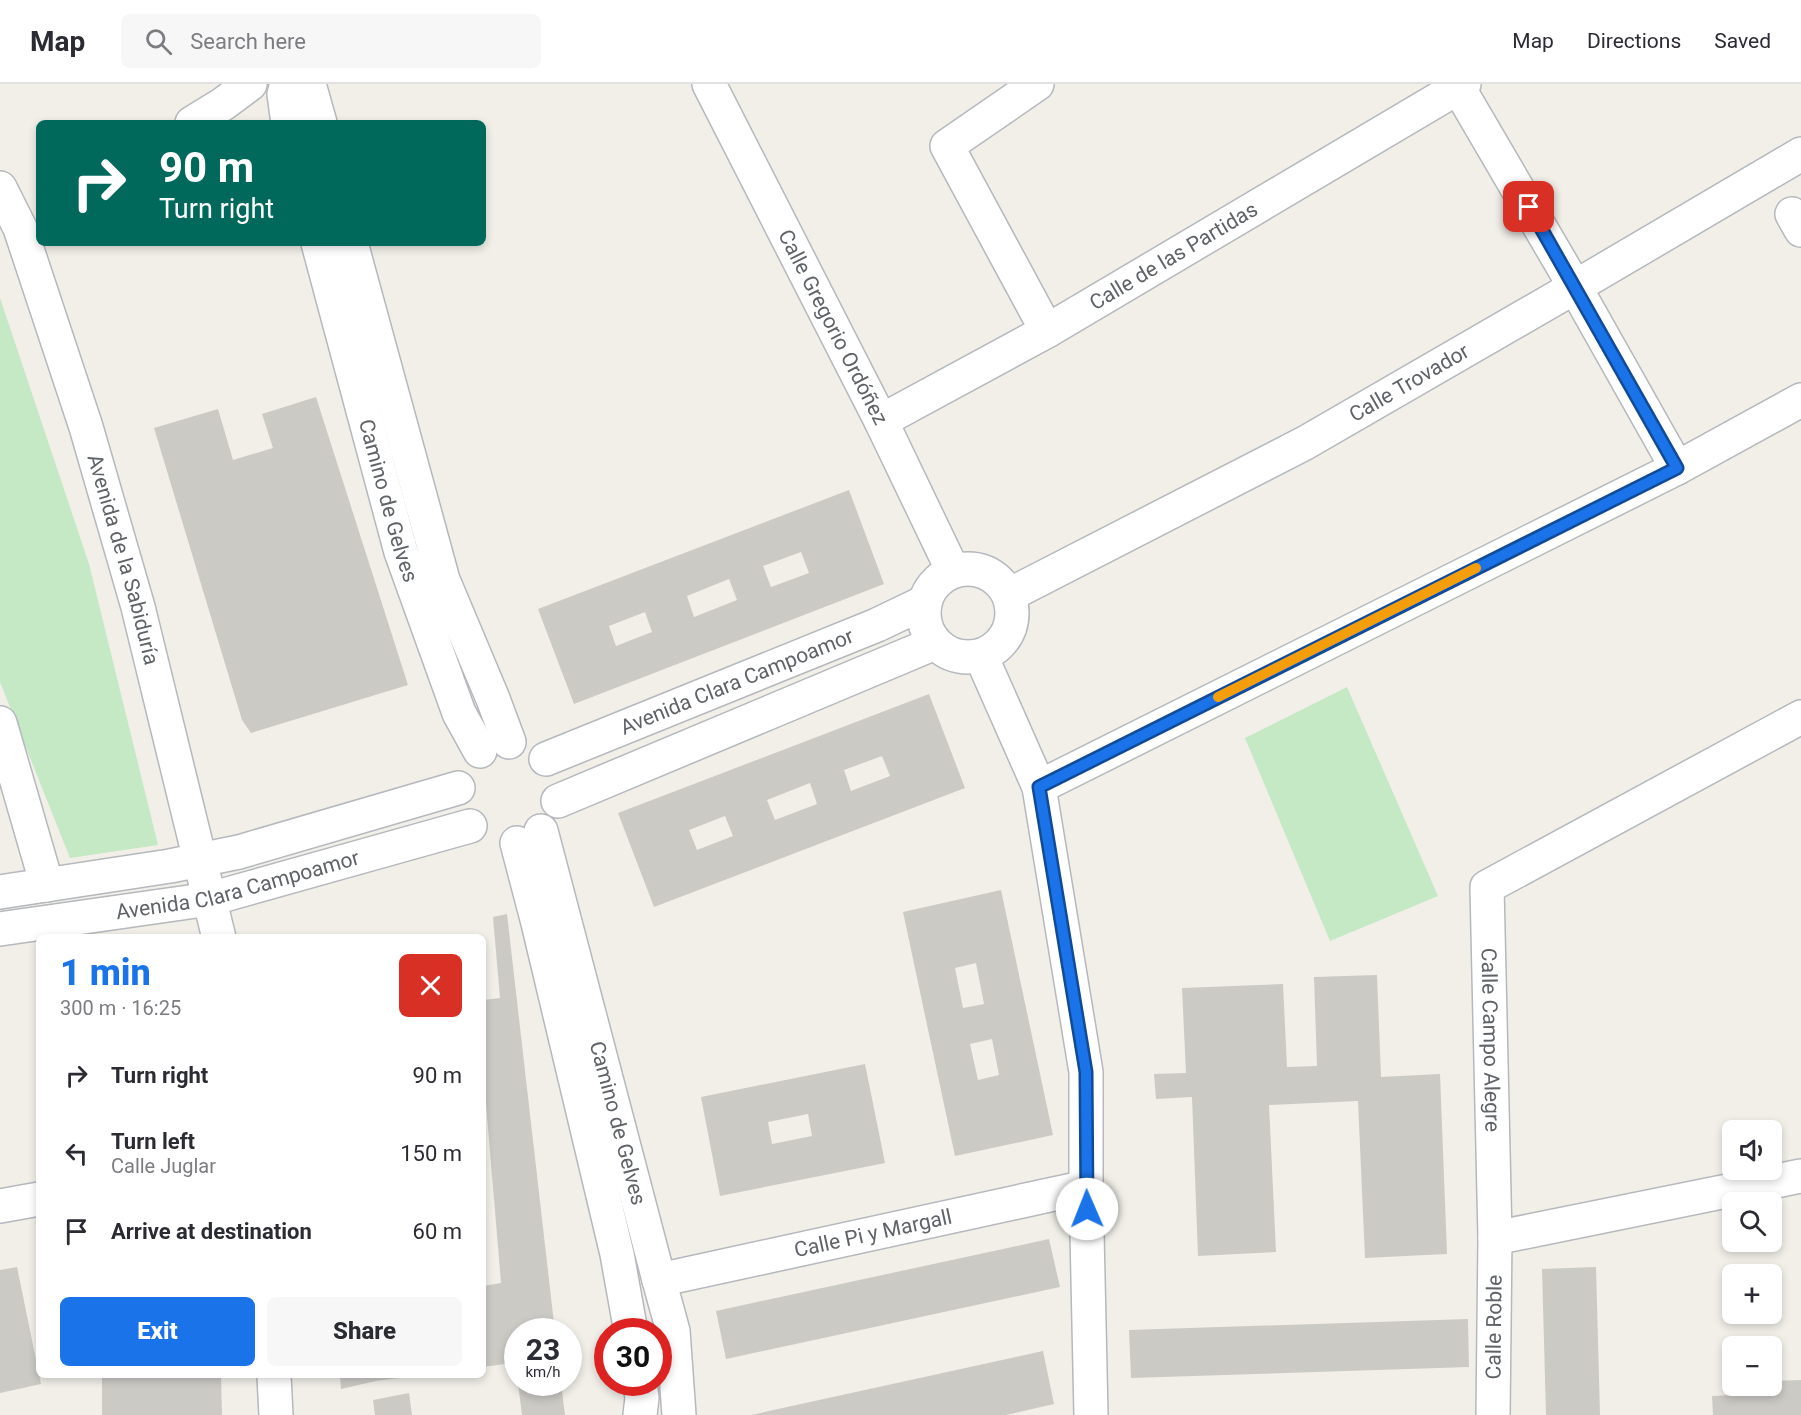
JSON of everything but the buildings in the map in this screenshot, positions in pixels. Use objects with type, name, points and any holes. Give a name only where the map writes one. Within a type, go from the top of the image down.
[{"type":"street","points":[[197,120],[250,84]]},
{"type":"street","points":[[287,84],[284,94],[288,120]]},
{"type":"street","points":[[309,84],[319,120]]},
{"type":"street","name":"Calle Gregorio Ordóñez","points":[[709,84],[880,421],[953,571]]},
{"type":"street","points":[[1037,84],[948,146],[1047,331]]},
{"type":"street","points":[[1461,86],[1677,468]]},
{"type":"street","name":"Calle de las Partidas","points":[[880,421],[1047,331],[1461,86]]},
{"type":"street","name":"Calle Trovador","points":[[1009,595],[1305,443],[1801,154]]},
{"type":"street","name":"Avenida de la Sabiduría","points":[[0,188],[20,227],[86,427],[135,596],[218,934]]},
{"type":"street","name":"Camino de Gelves","points":[[319,246],[401,552],[459,713],[495,747]]},
{"type":"street","name":"Camino de Gelves","points":[[352,246],[443,580],[493,699],[495,747]]},
{"type":"street","points":[[1039,787],[1677,468],[1801,400]]},
{"type":"street","points":[[967,569],[986,572],[1002,584],[1009,595],[1013,609],[1011,625],[1005,638],[995,649],[981,656],[956,656],[945,651],[935,643],[923,617],[925,602],[932,589],[941,578],[953,571],[967,569]]},
{"type":"street","name":"Avenida Clara Campoamor","points":[[546,759],[877,625],[925,602]]},
{"type":"street","name":"Avenida Clara Campoamor","points":[[558,801],[935,643]]},
{"type":"street","points":[[981,656],[1039,787],[1086,1072],[1091,1415]]},
{"type":"street","name":"Calle Campo Alegre","points":[[1495,1238],[1487,887],[1801,717]]},
{"type":"street","points":[[0,723],[47,885]]},
{"type":"street","points":[[524,745],[546,759],[554,771],[558,788],[558,801],[552,818],[529,837],[504,843],[479,834],[470,826],[462,812],[458,788],[468,764],[495,747],[524,745]]},
{"type":"street","name":"Avenida Clara Campoamor","points":[[0,892],[239,852],[458,788]]},
{"type":"street","name":"Avenida Clara Campoamor","points":[[0,929],[210,898],[470,826]]},
{"type":"street","name":"Camino de Gelves","points":[[529,837],[674,1330],[679,1415]]},
{"type":"street","name":"Camino de Gelves","points":[[529,837],[538,923],[617,1254],[628,1318]]},
{"type":"street","points":[[1495,1238],[1801,1176]]},
{"type":"street","name":"Calle Pi y Margall","points":[[659,1281],[1086,1187]]},
{"type":"street","points":[[0,1206],[36,1200]]},
{"type":"street","name":"Calle Roble","points":[[1493,1415],[1495,1238]]},
{"type":"street","points":[[274,1378],[276,1415]]},
{"type":"street","points":[[640,1415],[642,1396]]},
{"type":"green space","points":[[0,298],[89,564],[158,845],[70,858],[0,682]]},
{"type":"green space","points":[[1347,687],[1438,896],[1330,941],[1245,738]]},
{"type":"slow traffic","points":[[1218,697],[1476,568]]},
{"type":"route","points":[[1087,1209],[1086,1072],[1039,787],[1677,468],[1529,207]]}]
